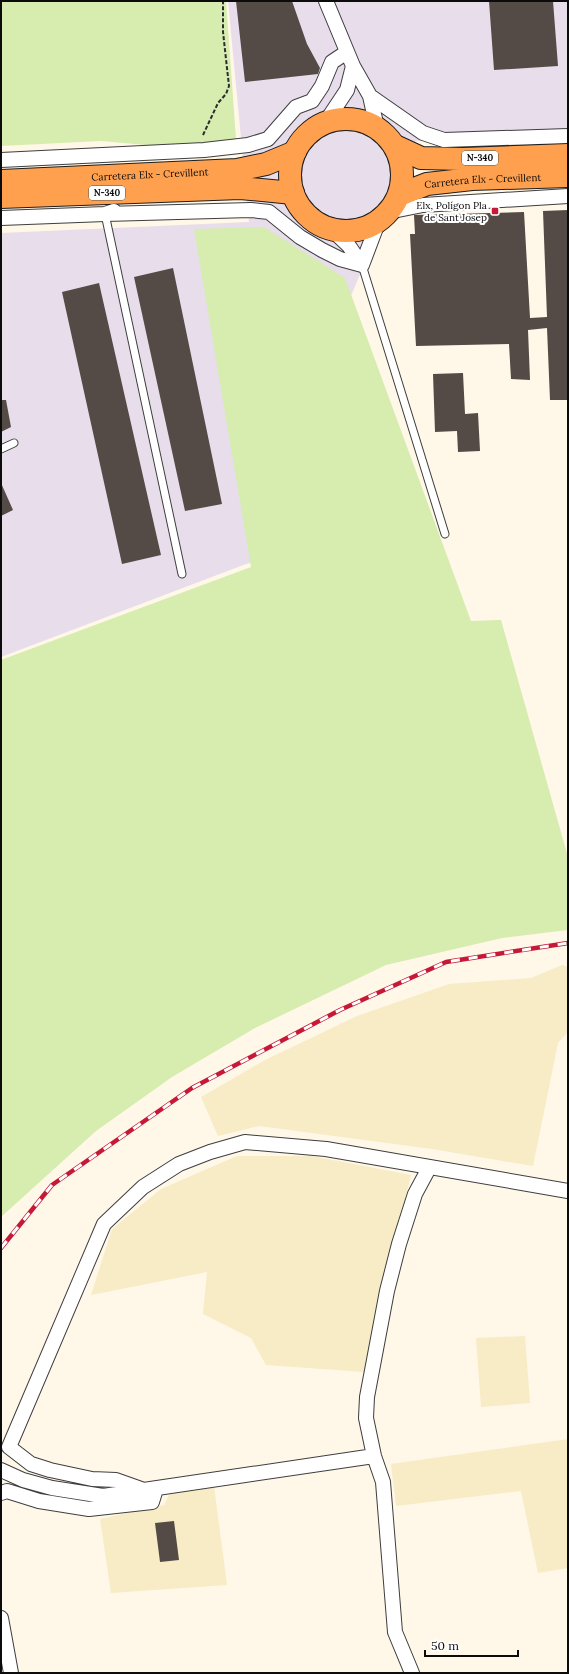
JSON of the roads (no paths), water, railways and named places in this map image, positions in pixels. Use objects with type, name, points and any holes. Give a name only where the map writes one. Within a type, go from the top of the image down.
[{"type":"highway","name":"N-340","points":[[347,119],[367,123],[377,128],[395,146],[402,166],[402,177],[389,209],[368,226],[355,230],[342,231],[330,228],[310,218],[298,204],[293,193],[291,182],[291,164],[295,152],[305,137],[314,129],[325,123],[347,119]]},
{"type":"highway","name":"Carretera Elx - Crevillent","points":[[395,146],[421,158],[463,159],[568,155]]},
{"type":"highway","name":"Carretera Elx - Crevillent","points":[[1,181],[237,170],[266,164],[295,152]]},
{"type":"highway","name":"Carretera Elx - Crevillent","points":[[389,209],[427,184],[464,180],[568,176]]},
{"type":"highway","name":"Carretera Elx - Crevillent","points":[[1,197],[240,188],[293,193]]},
{"type":"street","points":[[326,1],[353,66],[370,96],[377,128]]},
{"type":"street","points":[[4,160],[204,150],[248,145],[268,139],[296,107],[312,101],[322,86],[332,62],[347,52]]},
{"type":"street","points":[[325,123],[347,90],[353,66]]},
{"type":"street","points":[[370,96],[423,133],[444,140],[568,136]]},
{"type":"street","points":[[4,160],[127,175]]},
{"type":"street","points":[[105,214],[214,189]]},
{"type":"street","points":[[362,264],[389,209],[423,205],[568,196]]},
{"type":"street","points":[[1,218],[251,210],[269,212],[300,237],[316,247],[340,259],[362,264]]},
{"type":"street","points":[[330,228],[349,246],[362,264]]},
{"type":"street","points":[[152,1490],[116,1480],[92,1479],[50,1470],[31,1464],[9,1447],[104,1224],[143,1187],[179,1164],[210,1152],[245,1142],[326,1149],[568,1191]]},
{"type":"street","points":[[412,1673],[395,1632],[383,1482],[374,1456],[366,1418],[367,1397],[386,1298],[399,1244],[415,1194],[429,1168]]},
{"type":"street","points":[[1,1470],[22,1480],[52,1488],[103,1496],[152,1490],[374,1456]]},
{"type":"street","points":[[1,1493],[7,1491],[39,1501],[89,1509],[152,1502],[152,1490]]},
{"type":"street","points":[[1,1618],[11,1673]]},
{"type":"lane","points":[[105,214],[182,574]]},
{"type":"lane","points":[[362,264],[445,534]]},
{"type":"lane","points":[[1,449],[14,443]]},
{"type":"railway","points":[[1,1248],[52,1185],[192,1088],[340,1010],[446,962],[568,943]]},
{"type":"place","name":"Elx, Polígon Pla de Sant Josep","points":[[495,211]]}]
